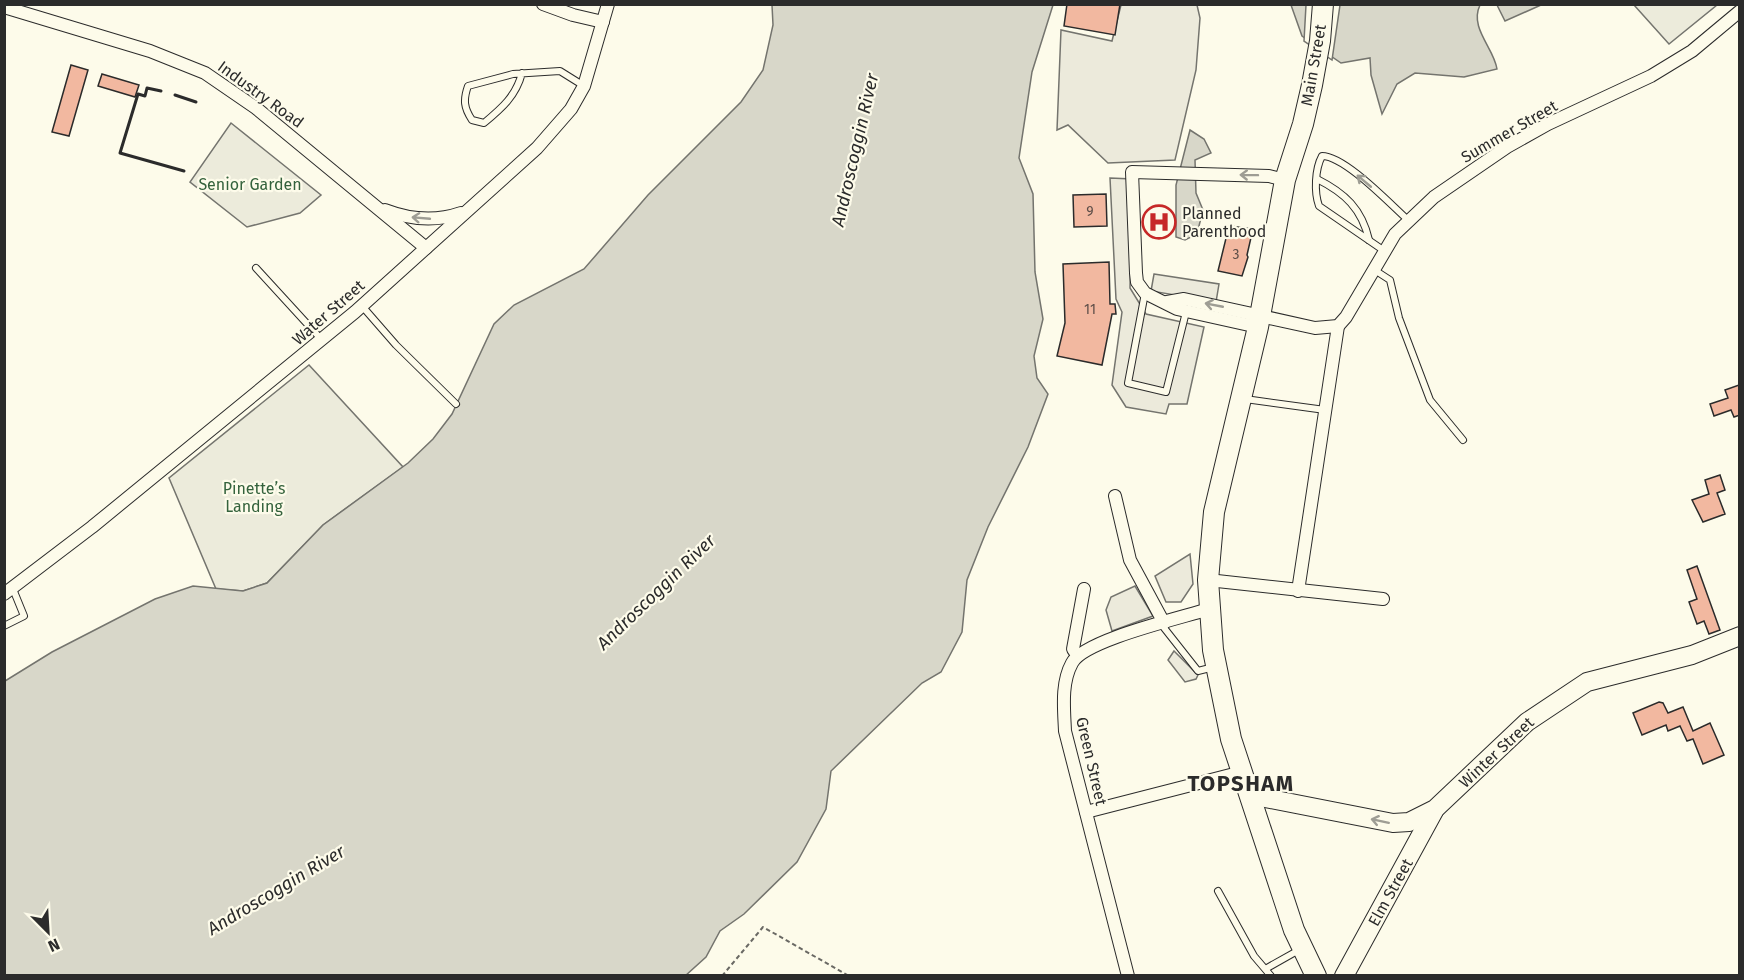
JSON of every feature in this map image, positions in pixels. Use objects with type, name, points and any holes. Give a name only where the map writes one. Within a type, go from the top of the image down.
[{"type":"main road","name":"Main Street","points":[[1316,975],[1294,930],[1231,739],[1216,666],[1208,580],[1215,513],[1259,322],[1285,180],[1303,124],[1320,41],[1323,4]]},
{"type":"street","points":[[543,4],[573,15],[603,22]]},
{"type":"street","name":"Water Street","points":[[9,591],[322,340],[549,136],[584,86],[608,4]]},
{"type":"street","name":"Industry Road","points":[[4,8],[150,51],[205,72],[256,108],[378,206],[426,248]]},
{"type":"street","name":"Summer Street","points":[[1298,591],[1338,326],[1346,317],[1383,250],[1408,220],[1434,197],[1508,147],[1548,124],[1651,76],[1699,45],[1740,10]]},
{"type":"street","points":[[1285,180],[1269,176],[1132,172],[1137,282],[1145,293],[1186,312],[1315,328],[1338,326]]},
{"type":"street","name":"Industry Road","points":[[378,206],[416,219],[439,219],[465,211]]},
{"type":"street","points":[[1167,302],[1184,299],[1259,322]]},
{"type":"street","points":[[1114,496],[1130,560],[1162,623]]},
{"type":"street","points":[[1208,580],[1383,599]]},
{"type":"street","points":[[1083,589],[1073,649],[1077,656],[1096,644],[1209,609]]},
{"type":"street","name":"Winter Street","points":[[1250,795],[1393,824],[1409,822],[1435,809],[1527,722],[1579,687],[1617,672],[1692,655],[1740,636]]},
{"type":"street","name":"Green Street","points":[[1077,656],[1071,664],[1063,696],[1065,731],[1128,975]]},
{"type":"street","points":[[1086,812],[1242,772]]},
{"type":"street","name":"Elm Street","points":[[1344,975],[1435,809]]},
{"type":"lane","points":[[522,73],[518,88],[503,107],[484,123],[472,120],[466,110],[464,99],[468,86],[522,73],[560,71],[584,86]]},
{"type":"lane","points":[[1383,250],[1319,206],[1318,164],[1323,156],[1330,156],[1360,178],[1408,220]]},
{"type":"lane","points":[[1317,179],[1352,202],[1365,221],[1369,240]]},
{"type":"lane","points":[[256,268],[322,340]]},
{"type":"lane","points":[[1372,268],[1390,280],[1399,318],[1430,400],[1463,440]]},
{"type":"lane","points":[[1145,293],[1128,383],[1166,392],[1186,312]]},
{"type":"lane","points":[[362,306],[396,345],[456,404]]},
{"type":"lane","points":[[1241,399],[1325,410]]},
{"type":"lane","points":[[4,626],[24,616],[9,591]]},
{"type":"lane","points":[[1162,623],[1198,671],[1216,666]]},
{"type":"lane","points":[[1218,891],[1254,956],[1271,975]]},
{"type":"lane","points":[[1267,968],[1302,948]]},
{"type":"path","points":[[722,975],[763,927],[849,975]]},
{"type":"green space","points":[[1634,5],[1717,5],[1669,44]]},
{"type":"green space","name":"Senior Garden","points":[[231,123],[321,195],[300,213],[247,227],[190,182]]},
{"type":"green space","name":"Pinette’s Landing","points":[[309,365],[403,467],[323,525],[267,583],[243,591],[216,589],[169,478]]},
{"type":"shaded area","points":[[1121,5],[1197,5],[1200,18],[1196,70],[1175,160],[1108,163],[1068,125],[1057,130],[1061,30],[1112,41]]},
{"type":"shaded area","points":[[1110,178],[1132,179],[1130,288],[1146,314],[1204,327],[1187,404],[1169,404],[1166,414],[1126,407],[1112,385],[1122,312],[1116,299]]},
{"type":"shaded area","points":[[1154,274],[1219,284],[1216,302],[1151,291]]},
{"type":"shaded area","points":[[1190,554],[1193,584],[1181,602],[1166,602],[1155,576]]},
{"type":"shaded area","points":[[1135,586],[1153,616],[1112,631],[1106,610],[1111,597]]},
{"type":"shaded area","points":[[1174,651],[1198,675],[1196,679],[1185,682],[1168,660]]},
{"type":"water","name":"Androscoggin River","points":[[772,5],[1053,5],[1032,72],[1019,158],[1033,194],[1035,272],[1043,319],[1034,356],[1037,378],[1048,394],[1028,447],[988,527],[967,580],[962,632],[941,672],[922,683],[831,771],[826,809],[797,862],[744,914],[720,931],[706,957],[685,976],[5,976],[5,681],[52,652],[155,599],[193,586],[243,591],[267,583],[323,525],[408,463],[433,439],[452,414],[494,324],[514,305],[584,269],[648,195],[741,102],[763,70],[773,25]]},
{"type":"water","points":[[1291,5],[1480,5],[1477,13],[1480,30],[1497,69],[1464,77],[1415,73],[1397,84],[1382,114],[1371,75],[1370,58],[1341,63],[1302,36]]},
{"type":"water","points":[[1497,5],[1541,5],[1505,21]]},
{"type":"water","points":[[1190,130],[1204,139],[1211,153],[1195,160],[1196,193],[1203,210],[1197,234],[1185,240],[1176,237],[1176,185]]},
{"type":"pier","points":[[1306,5],[1340,5],[1332,60],[1304,41]]},
{"type":"building","points":[[1067,4],[1120,4],[1115,35],[1064,26]]},
{"type":"building","points":[[71,65],[88,70],[69,136],[52,132]]},
{"type":"building","points":[[102,74],[139,85],[135,97],[98,86]]},
{"type":"building","points":[[1106,194],[1107,226],[1074,227],[1073,195]]},
{"type":"building","points":[[1229,226],[1253,229],[1242,276],[1218,271]]},
{"type":"building","points":[[1109,262],[1110,304],[1115,304],[1116,314],[1112,314],[1102,365],[1057,356],[1065,323],[1063,264]]},
{"type":"building","points":[[1739,385],[1740,415],[1734,417],[1731,410],[1714,416],[1710,404],[1728,398],[1725,390]]},
{"type":"building","points":[[1720,475],[1725,490],[1717,493],[1725,514],[1703,522],[1692,500],[1709,494],[1705,480]]},
{"type":"building","points":[[1697,566],[1720,630],[1709,634],[1704,621],[1697,624],[1689,602],[1697,599],[1687,570]]},
{"type":"building","points":[[1659,702],[1663,703],[1668,713],[1683,707],[1693,731],[1710,723],[1724,755],[1703,764],[1693,739],[1687,741],[1680,726],[1668,731],[1666,725],[1642,735],[1633,713]]},
{"type":"wall","points":[[161,91],[147,88],[145,96],[138,94],[120,153],[184,171]]},
{"type":"wall","points":[[175,95],[196,102]]},
{"type":"place","name":"Planned Parenthood","points":[[1159,222]]},
{"type":"district","name":"TOPSHAM","points":[[1241,783]]}]
